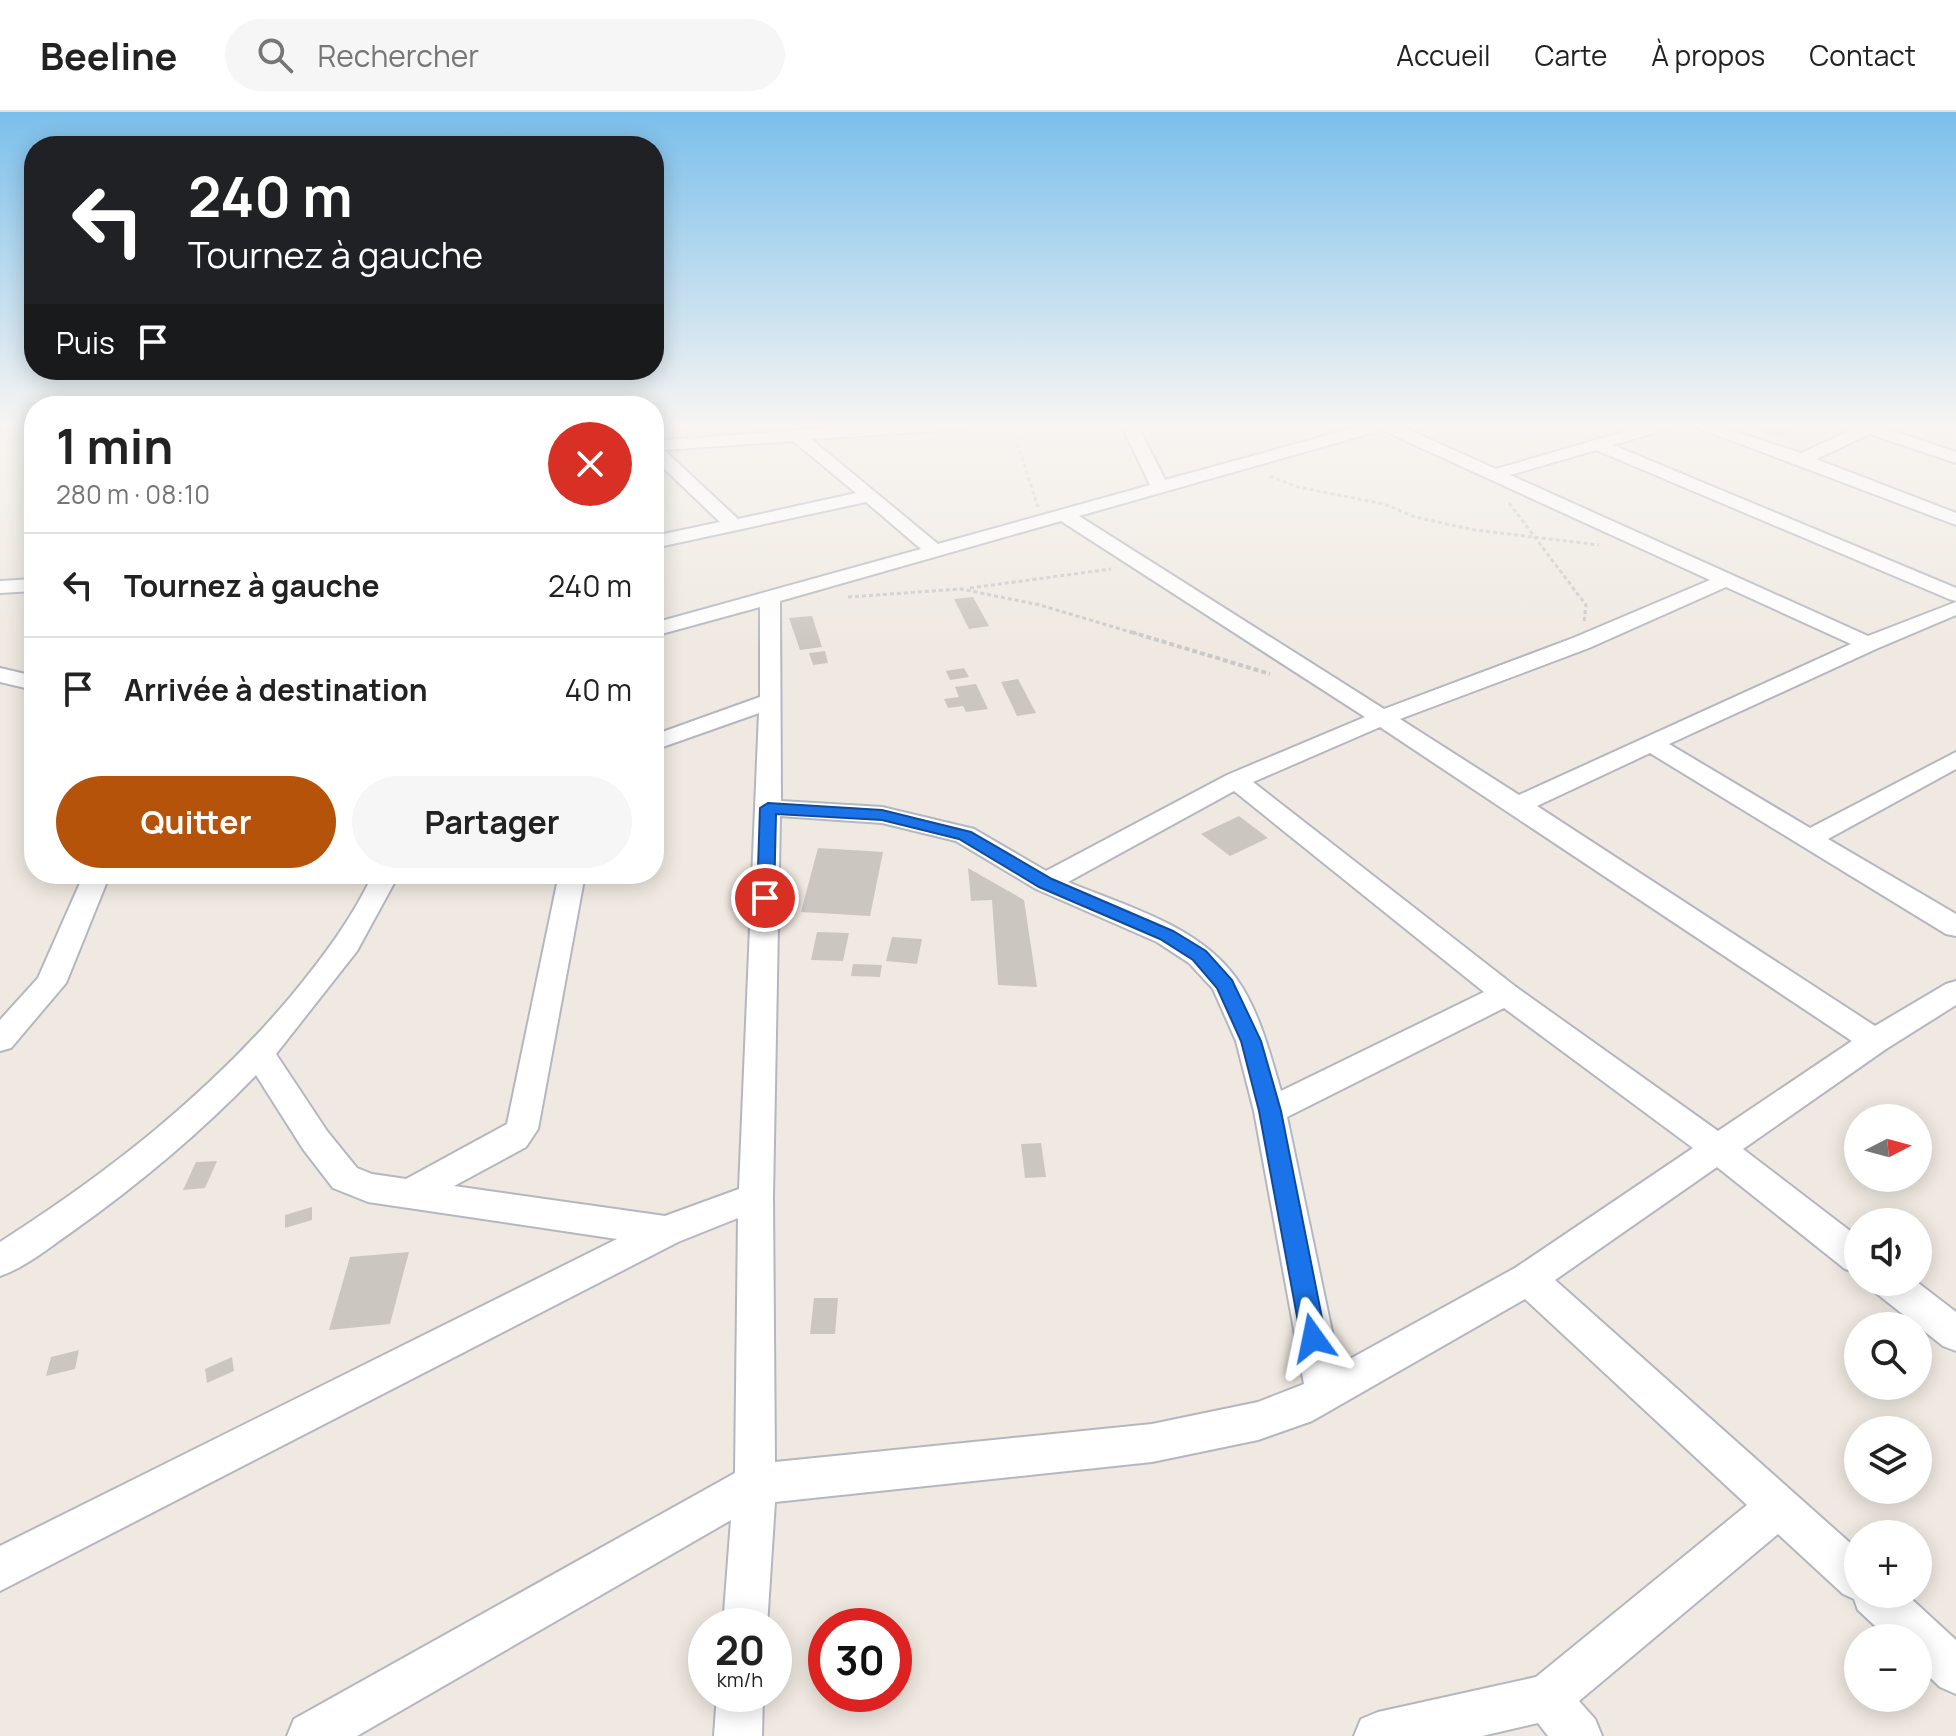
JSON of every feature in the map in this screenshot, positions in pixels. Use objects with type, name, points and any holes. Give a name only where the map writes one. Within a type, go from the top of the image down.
[{"type":"street","points":[[708,500],[732,523]]},
{"type":"street","points":[[664,540],[850,500]]},
{"type":"street","points":[[874,500],[934,550]]},
{"type":"street","points":[[664,627],[1114,500]]},
{"type":"street","points":[[1548,500],[1868,644]]},
{"type":"street","points":[[1729,500],[1956,595]]},
{"type":"street","points":[[1907,500],[1956,519]]},
{"type":"street","points":[[1052,517],[1142,565],[1518,805],[1875,1041]]},
{"type":"street","points":[[1046,883],[1236,780],[1382,718],[1581,643],[1726,580]]},
{"type":"street","points":[[0,587],[24,586]]},
{"type":"street","points":[[746,1608],[755,1484],[756,1197],[771,701],[770,596]]},
{"type":"street","points":[[1518,805],[1868,644],[1956,608]]},
{"type":"street","points":[[0,675],[24,681]]},
{"type":"street","points":[[664,739],[771,701]]},
{"type":"street","points":[[1654,745],[1812,837],[1956,927]]},
{"type":"street","points":[[1812,837],[1956,759]]},
{"type":"street","points":[[1236,780],[1506,994],[1717,1148],[1844,1247]]},
{"type":"street","points":[[768,808],[882,815],[965,835],[1046,883],[1167,935],[1199,956],[1225,984],[1251,1041],[1270,1111],[1325,1393]]},
{"type":"street","points":[[0,1040],[51,983],[93,884]]},
{"type":"street","points":[[0,1261],[140,1165],[228,1088],[333,964],[361,923],[381,884]]},
{"type":"street","points":[[411,1193],[514,1138],[522,1129],[570,884]]},
{"type":"street","points":[[311,1736],[755,1484],[1152,1443],[1258,1421],[1298,1408],[1528,1279],[1875,1041],[1956,991]]},
{"type":"street","points":[[1270,1111],[1506,994]]},
{"type":"street","points":[[259,1054],[315,1140],[345,1178],[368,1188],[666,1231]]},
{"type":"street","points":[[0,1569],[666,1231],[756,1197]]},
{"type":"street","points":[[1528,1279],[1844,1566]]},
{"type":"street","points":[[1907,1296],[1956,1334]]},
{"type":"street","points":[[1378,1736],[1547,1698],[1779,1506]]},
{"type":"street","points":[[1889,1608],[1956,1671]]},
{"type":"street","points":[[1547,1698],[1578,1736]]},
{"type":"street","points":[[738,1736],[739,1712]]},
{"type":"path","points":[[1044,500],[1052,517]]},
{"type":"path","points":[[1363,500],[1384,504],[1415,517],[1475,530],[1606,547]]},
{"type":"path","points":[[1509,500],[1532,536],[1586,605],[1581,643]]},
{"type":"path","points":[[847,597],[961,589],[1142,565]]},
{"type":"path","points":[[961,589],[1040,605],[1271,674]]},
{"type":"building","points":[[973,597],[989,626],[969,629],[954,599]]},
{"type":"building","points":[[812,616],[822,647],[800,650],[789,618]]},
{"type":"building","points":[[825,651],[828,663],[813,665],[809,653]]},
{"type":"building","points":[[964,668],[969,677],[950,680],[946,671]]},
{"type":"building","points":[[1018,679],[1036,713],[1017,716],[1001,682]]},
{"type":"building","points":[[976,684],[988,709],[966,712],[963,706],[948,708],[944,699],[959,697],[955,687]]},
{"type":"building","points":[[1239,816],[1268,838],[1230,856],[1201,834]]},
{"type":"building","points":[[818,848],[883,852],[870,916],[801,912]]},
{"type":"building","points":[[968,868],[1024,900],[1037,987],[998,985],[992,900],[971,901]]},
{"type":"building","points":[[817,932],[849,933],[843,961],[811,960]]},
{"type":"building","points":[[892,937],[922,939],[917,964],[886,961]]},
{"type":"building","points":[[853,964],[882,965],[880,977],[851,976]]},
{"type":"building","points":[[1041,1143],[1046,1177],[1025,1178],[1021,1144]]},
{"type":"building","points":[[217,1161],[205,1188],[183,1190],[196,1162]]},
{"type":"building","points":[[312,1207],[312,1220],[285,1228],[285,1215]]},
{"type":"building","points":[[409,1252],[390,1324],[329,1330],[350,1257]]},
{"type":"building","points":[[814,1298],[838,1298],[835,1334],[810,1334]]},
{"type":"building","points":[[79,1350],[75,1369],[46,1376],[51,1357]]},
{"type":"building","points":[[232,1357],[234,1371],[207,1383],[205,1369]]},
{"type":"route","points":[[765,898],[768,808],[882,815],[965,835],[1046,883],[1167,935],[1199,956],[1225,984],[1251,1041],[1270,1111],[1313,1338]]}]
